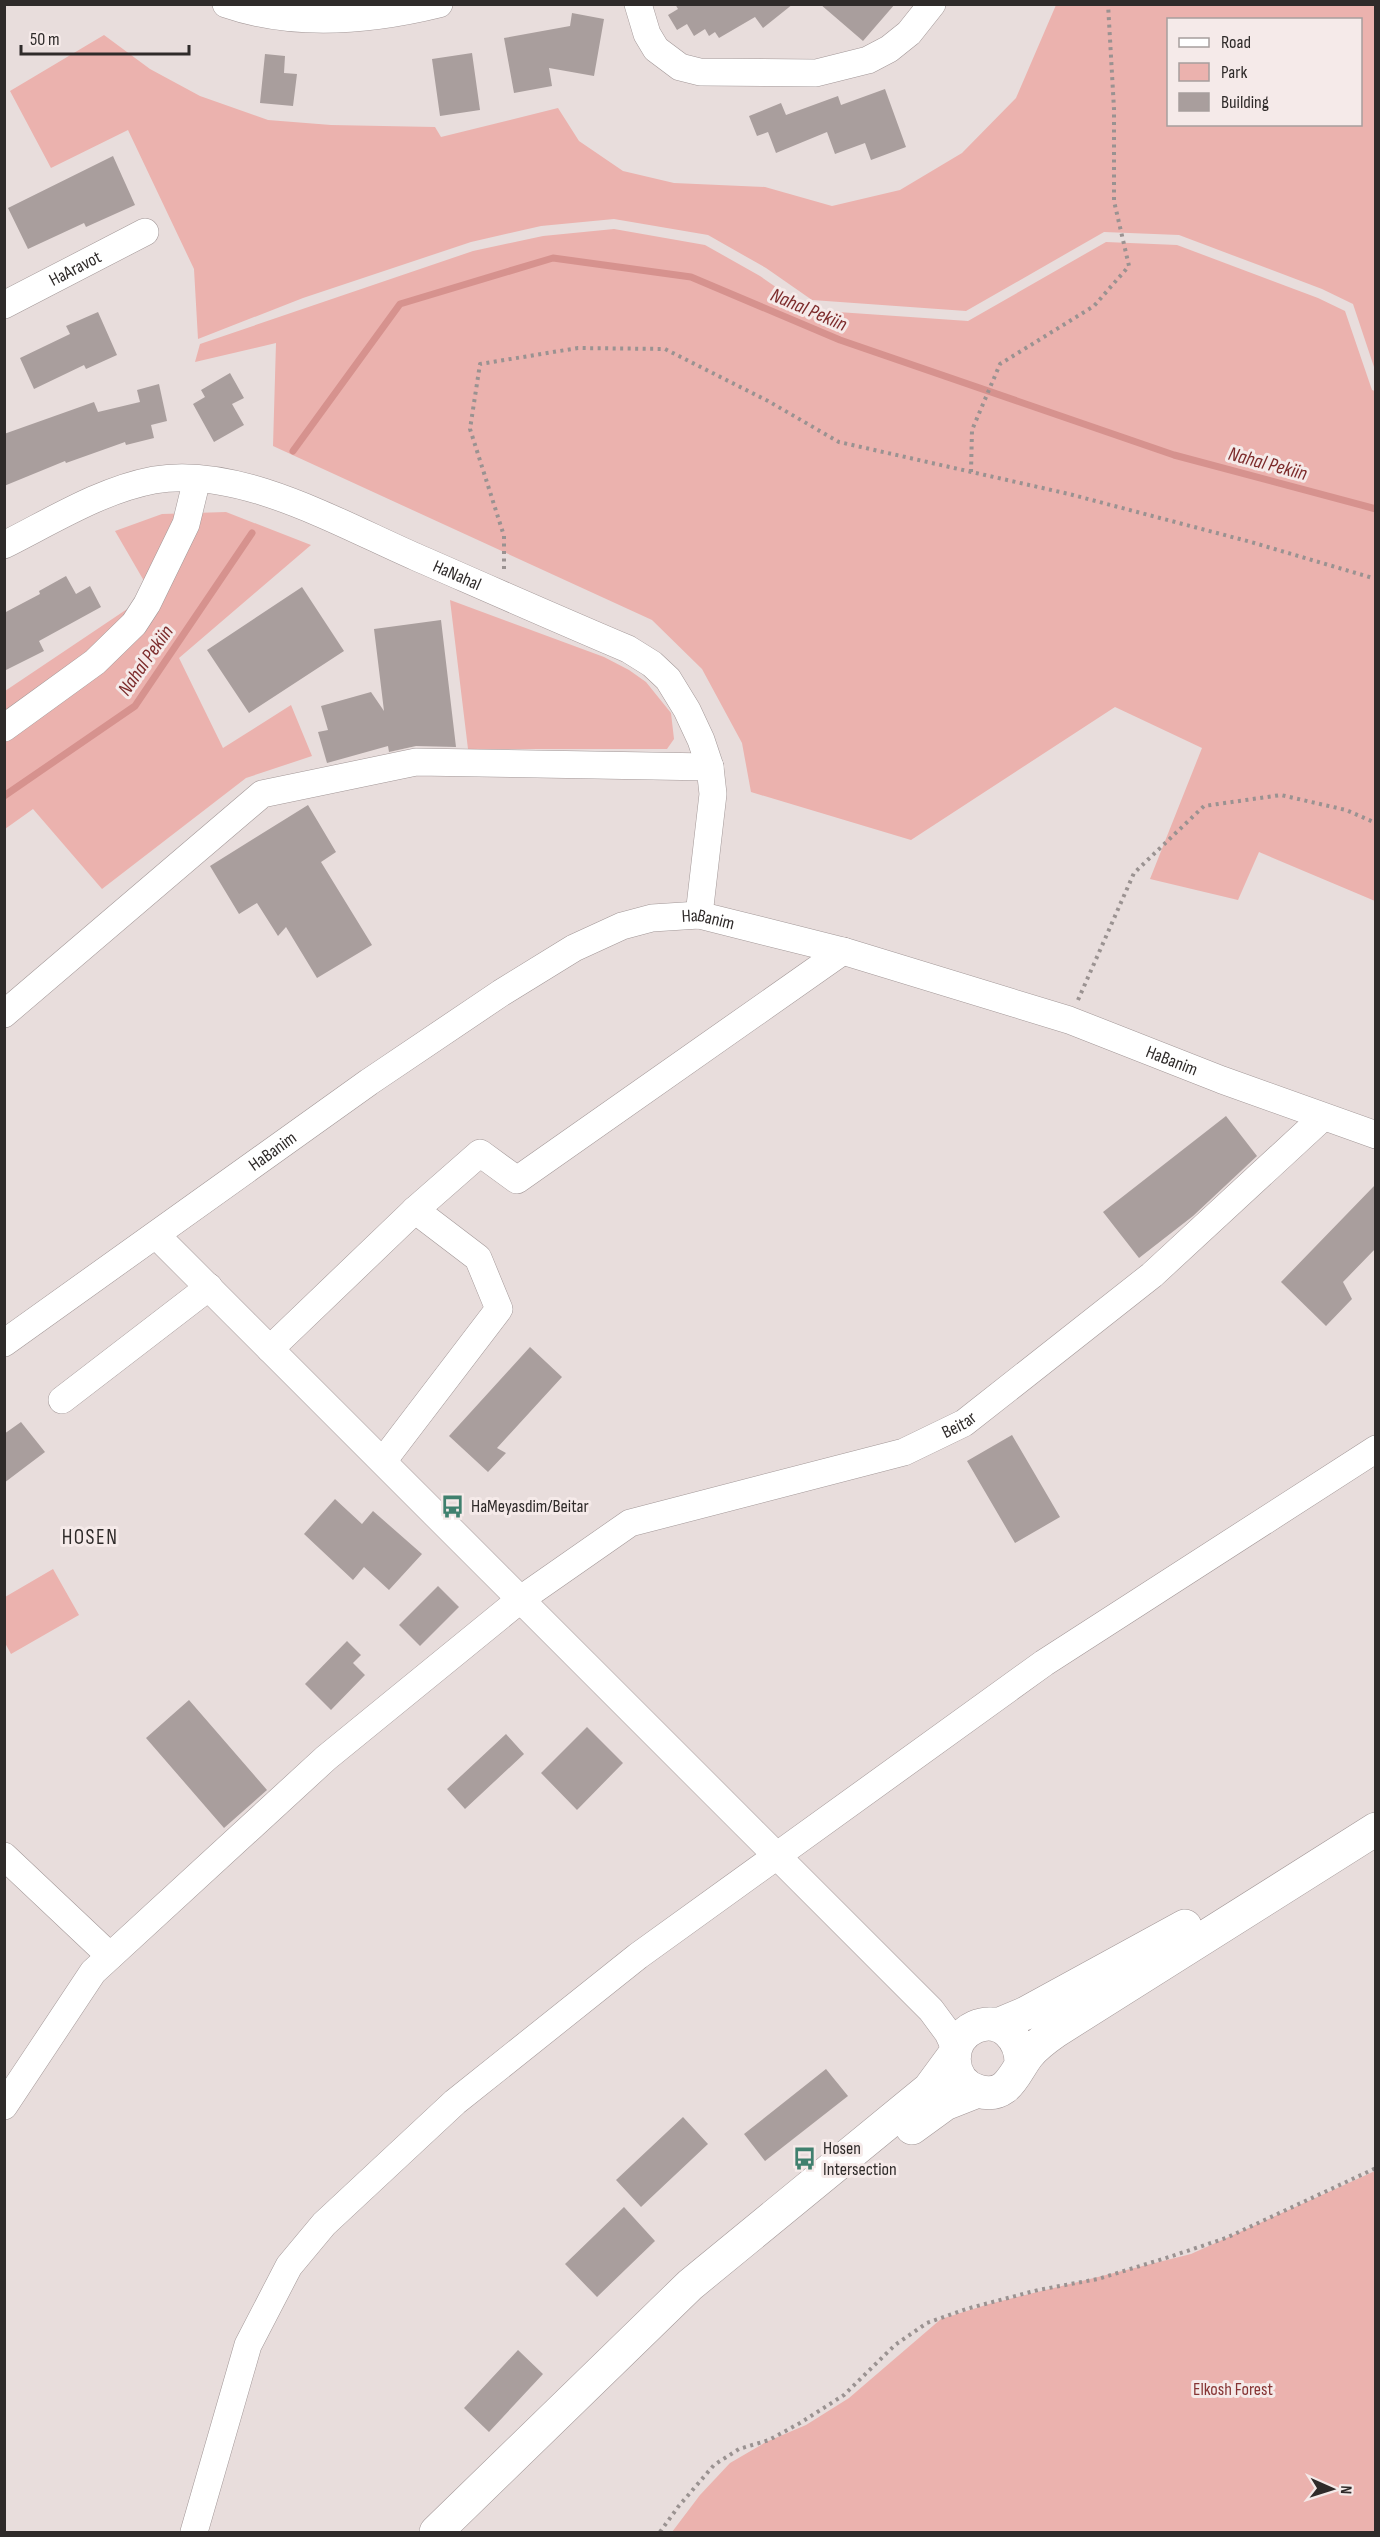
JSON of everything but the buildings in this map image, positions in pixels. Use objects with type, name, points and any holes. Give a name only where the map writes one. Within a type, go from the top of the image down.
[{"type":"main road","points":[[436,2532],[690,2285],[929,2089],[969,2030],[985,2025],[1000,2024],[1026,2013],[1251,1890],[1376,1809]]},
{"type":"main road","points":[[1021,2065],[1029,2054],[1056,2031],[1376,1829]]},
{"type":"main road","points":[[463,2532],[674,2326],[743,2264],[925,2118],[957,2097],[978,2091],[999,2091],[1009,2085],[1017,2076],[1022,2054],[1011,2034],[985,2025]]},
{"type":"main road","points":[[955,2051],[955,2069],[960,2079],[978,2091]]},
{"type":"street","points":[[226,4],[247,12],[330,20],[387,15],[439,4]]},
{"type":"street","points":[[638,4],[647,34],[656,49],[680,67],[700,72],[816,73],[868,60],[889,49],[909,33],[932,4]]},
{"type":"street","name":"HaAravot","points":[[4,305],[145,232]]},
{"type":"street","points":[[4,728],[95,662],[134,624],[147,604],[186,524],[197,479]]},
{"type":"street","name":"HaNahal","points":[[4,545],[124,488],[155,480],[220,481],[293,504],[628,649],[652,664],[668,679],[687,710],[710,766],[713,794],[699,915]]},
{"type":"street","points":[[4,1014],[262,794],[416,762],[710,766]]},
{"type":"street","name":"HaBanim","points":[[4,1343],[157,1236],[369,1082],[501,993],[574,948],[622,926],[652,918],[699,915],[843,951],[1069,1020],[1322,1118],[1376,1135]]},
{"type":"street","points":[[270,1349],[415,1210],[480,1153],[517,1180],[843,951]]},
{"type":"street","name":"Beitar","points":[[4,2106],[93,1972],[326,1758],[521,1599],[630,1523],[904,1452],[964,1423],[1152,1275],[1322,1118]]},
{"type":"street","points":[[383,1461],[499,1309],[478,1258],[415,1210]]},
{"type":"street","points":[[157,1236],[931,2010],[948,2033],[955,2051]]},
{"type":"street","points":[[62,1400],[208,1287]]},
{"type":"street","points":[[194,2532],[248,2345],[289,2266],[324,2224],[455,2102],[638,1956],[1044,1663],[1376,1449]]},
{"type":"street","points":[[4,1856],[110,1956]]},
{"type":"street","points":[[931,2010],[952,2022],[985,2025]]},
{"type":"path","points":[[971,472],[972,430],[1000,364],[1094,306],[1129,266],[1114,201],[1114,109],[1108,4]]},
{"type":"path","points":[[504,595],[504,536],[470,429],[480,364],[578,348],[665,349],[768,400],[839,442],[971,472],[1251,542],[1376,579]]},
{"type":"path","points":[[1069,1020],[1134,873],[1204,806],[1281,795],[1346,810],[1376,823]]},
{"type":"path","points":[[660,2532],[678,2506],[714,2465],[739,2449],[769,2440],[844,2395],[895,2345],[927,2323],[1038,2290],[1098,2279],[1169,2258],[1226,2238],[1376,2168]]},
{"type":"green space","points":[[1056,5],[1375,5],[1375,370],[1353,304],[1322,289],[1179,235],[1104,232],[966,311],[812,300],[766,268],[708,235],[614,219],[541,226],[471,242],[303,298],[198,339],[194,269],[128,130],[51,168],[10,91],[104,35],[150,69],[200,96],[268,120],[331,125],[435,127],[441,137],[558,108],[579,141],[623,171],[674,183],[765,187],[832,206],[900,190],[962,153],[1016,98]]},
{"type":"green space","points":[[614,229],[705,245],[760,276],[809,310],[968,321],[1106,242],[1177,245],[1318,298],[1345,311],[1372,390],[1375,391],[1375,901],[1259,852],[1238,900],[1150,879],[1202,748],[1115,707],[911,840],[751,792],[742,743],[702,669],[652,620],[273,446],[276,343],[195,362],[200,344],[473,251],[543,236]]},
{"type":"green space","points":[[226,512],[311,545],[179,658],[223,748],[291,705],[312,756],[246,778],[102,889],[33,809],[5,829],[5,691],[151,593],[115,531],[162,514]]},
{"type":"green space","points":[[450,600],[604,657],[629,670],[646,682],[671,713],[674,739],[667,749],[468,749]]},
{"type":"green space","points":[[53,1569],[79,1615],[11,1654],[5,1643],[5,1597]]},
{"type":"green space","name":"Elkosh Forest","points":[[1375,2171],[1375,2532],[672,2532],[700,2495],[730,2463],[766,2442],[806,2425],[849,2398],[941,2319],[989,2304],[1191,2254]]},
{"type":"waterway","name":"Nahal Pekiin","points":[[293,451],[400,304],[553,258],[691,277],[840,340],[1174,455],[1376,509]]},
{"type":"waterway","name":"Nahal Pekiin","points":[[4,796],[135,706],[252,533]]},
{"type":"place","name":"HaMeyasdim/Beitar","points":[[453,1506]]},
{"type":"place","name":"Hosen Intersection","points":[[805,2158]]},
{"type":"district","name":"HOSEN","points":[[90,1537]]}]
